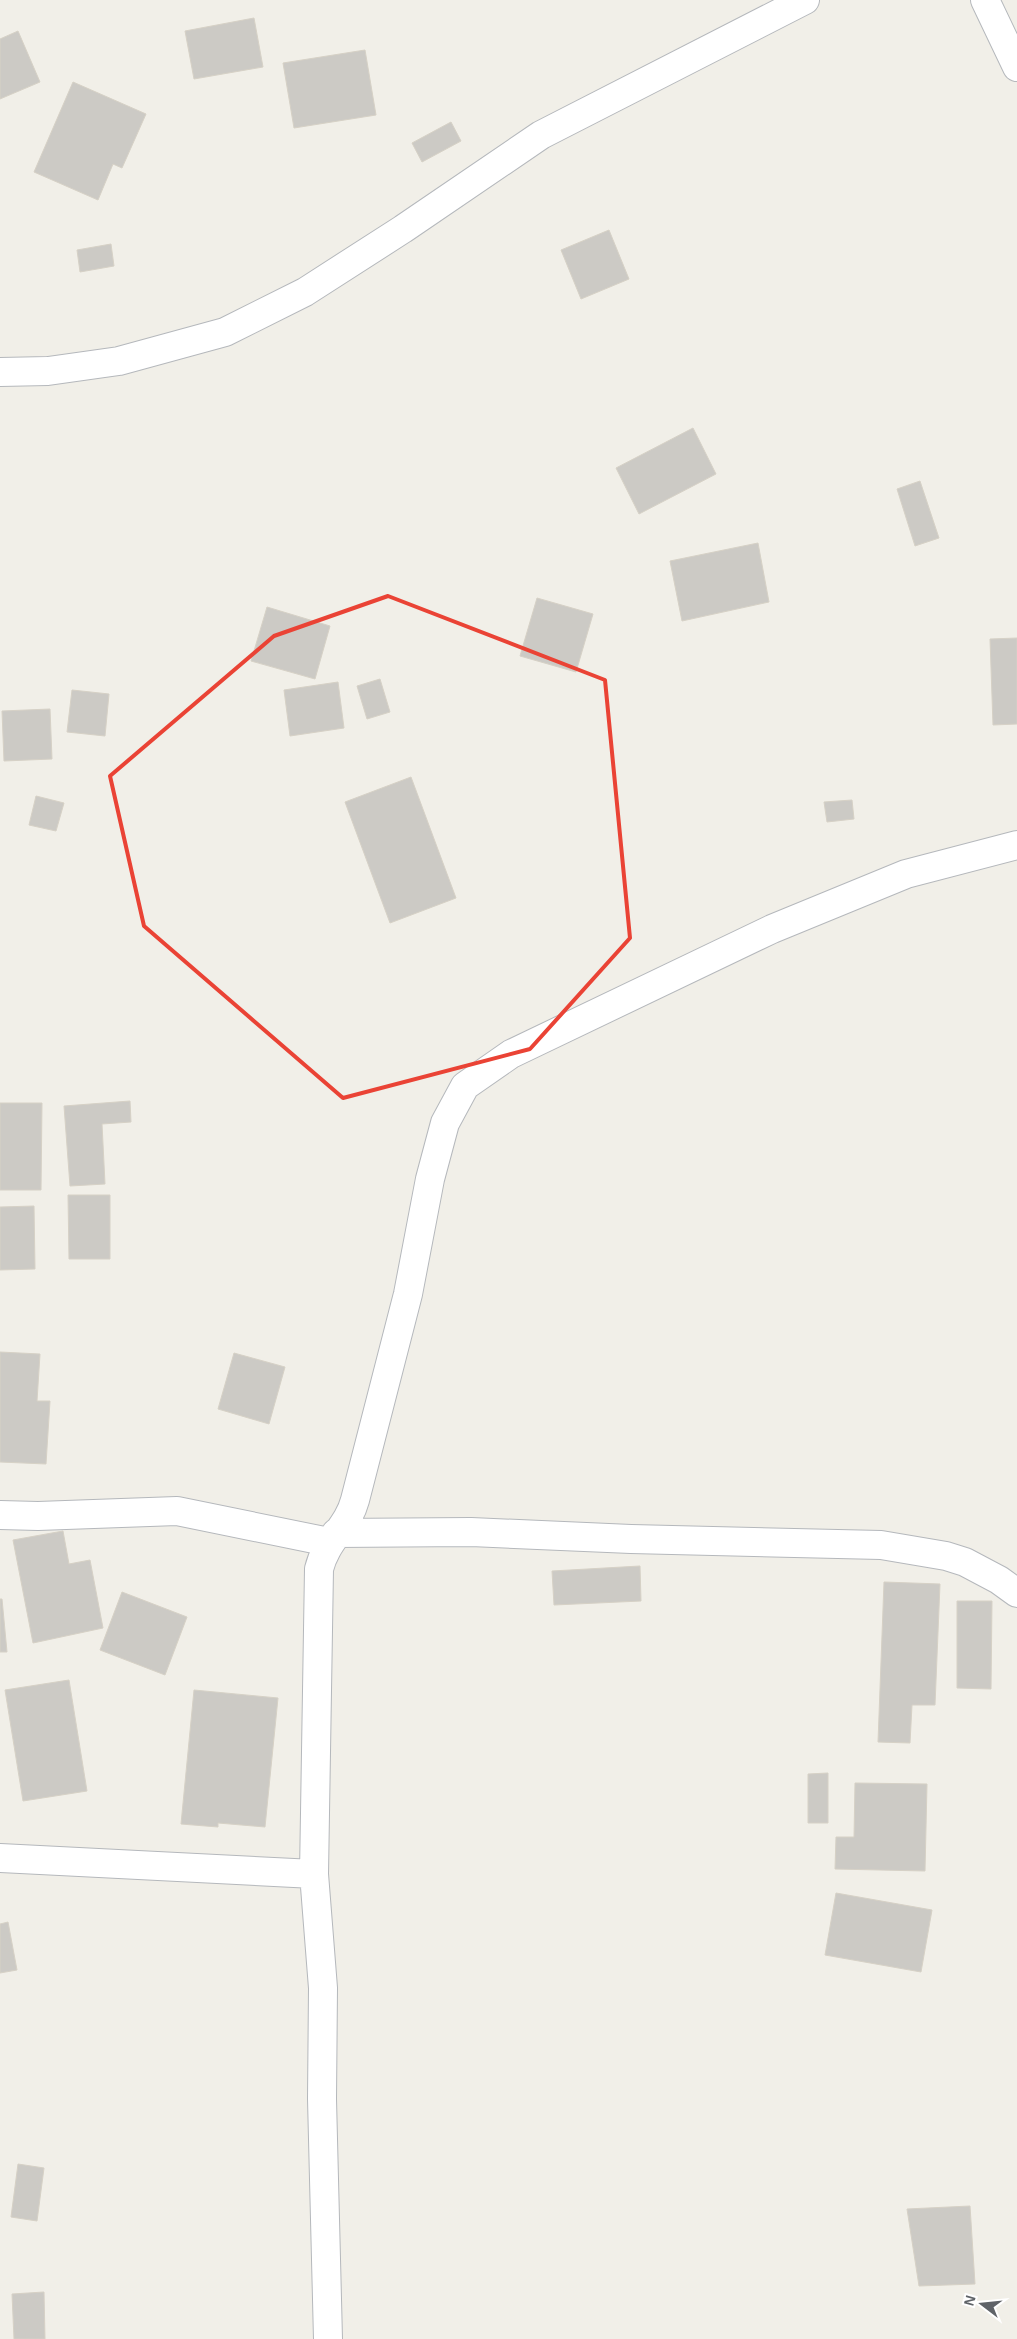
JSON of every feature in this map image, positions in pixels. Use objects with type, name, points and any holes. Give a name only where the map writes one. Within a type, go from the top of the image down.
[{"type":"street","points":[[0,372],[48,371],[119,361],[226,332],[305,292],[403,229],[541,135],[805,0]]},
{"type":"street","points":[[985,0],[1017,67]]},
{"type":"street","points":[[328,2339],[322,2099],[322,1988],[314,1874],[319,1569],[322,1555],[353,1509],[408,1294],[430,1179],[445,1123],[465,1086],[511,1054],[772,929],[906,874],[1017,845]]},
{"type":"street","points":[[0,1515],[38,1516],[177,1511],[333,1538],[471,1532],[630,1539],[881,1545],[946,1556],[965,1562],[999,1580],[1017,1593]]},
{"type":"street","points":[[0,1858],[314,1874]]},
{"type":"highlighted area","points":[[388,596],[605,680],[630,938],[530,1049],[343,1098],[144,926],[110,776],[274,636]]},
{"type":"building","points":[[254,18],[263,67],[194,79],[185,31]]},
{"type":"building","points":[[18,31],[40,82],[0,99],[0,39]]},
{"type":"building","points":[[365,50],[376,115],[294,128],[283,63]]},
{"type":"building","points":[[73,82],[146,114],[122,168],[113,164],[98,200],[34,172]]},
{"type":"building","points":[[451,122],[461,141],[422,162],[412,143]]},
{"type":"building","points":[[609,230],[629,279],[581,299],[561,250]]},
{"type":"building","points":[[111,244],[114,266],[80,272],[77,250]]},
{"type":"building","points":[[693,428],[716,474],[639,514],[616,468]]},
{"type":"building","points":[[920,481],[939,538],[915,546],[897,489]]},
{"type":"building","points":[[758,543],[769,602],[682,621],[670,561]]},
{"type":"building","points":[[537,598],[593,614],[576,672],[520,656]]},
{"type":"building","points":[[267,607],[330,626],[315,679],[251,661]]},
{"type":"building","points":[[1017,638],[1017,724],[993,725],[990,639]]},
{"type":"building","points":[[380,679],[390,712],[367,719],[357,686]]},
{"type":"building","points":[[338,682],[344,728],[290,736],[284,690]]},
{"type":"building","points":[[72,690],[109,694],[105,736],[67,732]]},
{"type":"building","points":[[50,709],[52,759],[4,761],[2,711]]},
{"type":"building","points":[[411,777],[456,898],[390,923],[345,802]]},
{"type":"building","points":[[36,796],[64,803],[56,831],[29,825]]},
{"type":"building","points":[[852,800],[854,819],[827,822],[824,802]]},
{"type":"building","points":[[130,1101],[131,1122],[102,1124],[105,1184],[70,1186],[64,1106]]},
{"type":"building","points":[[0,1103],[42,1103],[41,1190],[0,1190]]},
{"type":"building","points":[[68,1195],[110,1195],[110,1259],[69,1259]]},
{"type":"building","points":[[34,1206],[35,1269],[0,1270],[0,1207]]},
{"type":"building","points":[[0,1352],[40,1354],[37,1401],[50,1401],[46,1464],[0,1462]]},
{"type":"building","points":[[234,1353],[285,1367],[269,1424],[218,1409]]},
{"type":"building","points":[[63,1531],[69,1564],[90,1560],[103,1628],[33,1643],[13,1540]]},
{"type":"building","points":[[640,1566],[641,1601],[554,1605],[552,1571]]},
{"type":"building","points":[[884,1582],[940,1584],[935,1705],[912,1705],[910,1743],[878,1742]]},
{"type":"building","points":[[122,1592],[187,1617],[165,1675],[100,1650]]},
{"type":"building","points":[[0,1599],[2,1599],[7,1652],[0,1652]]},
{"type":"building","points":[[957,1601],[992,1601],[991,1689],[957,1688]]},
{"type":"building","points":[[69,1680],[87,1791],[23,1801],[5,1690]]},
{"type":"building","points":[[194,1690],[278,1698],[265,1827],[218,1823],[218,1827],[181,1824]]},
{"type":"building","points":[[828,1773],[828,1823],[808,1823],[808,1774]]},
{"type":"building","points":[[855,1783],[927,1784],[925,1871],[835,1869],[836,1837],[854,1837]]},
{"type":"building","points":[[836,1893],[932,1910],[921,1972],[825,1955]]},
{"type":"building","points":[[8,1922],[17,1970],[0,1973],[0,1924]]},
{"type":"building","points":[[18,2164],[44,2168],[37,2221],[11,2217]]},
{"type":"building","points":[[970,2206],[975,2284],[919,2286],[907,2209]]},
{"type":"building","points":[[44,2292],[45,2339],[14,2339],[12,2294]]}]
